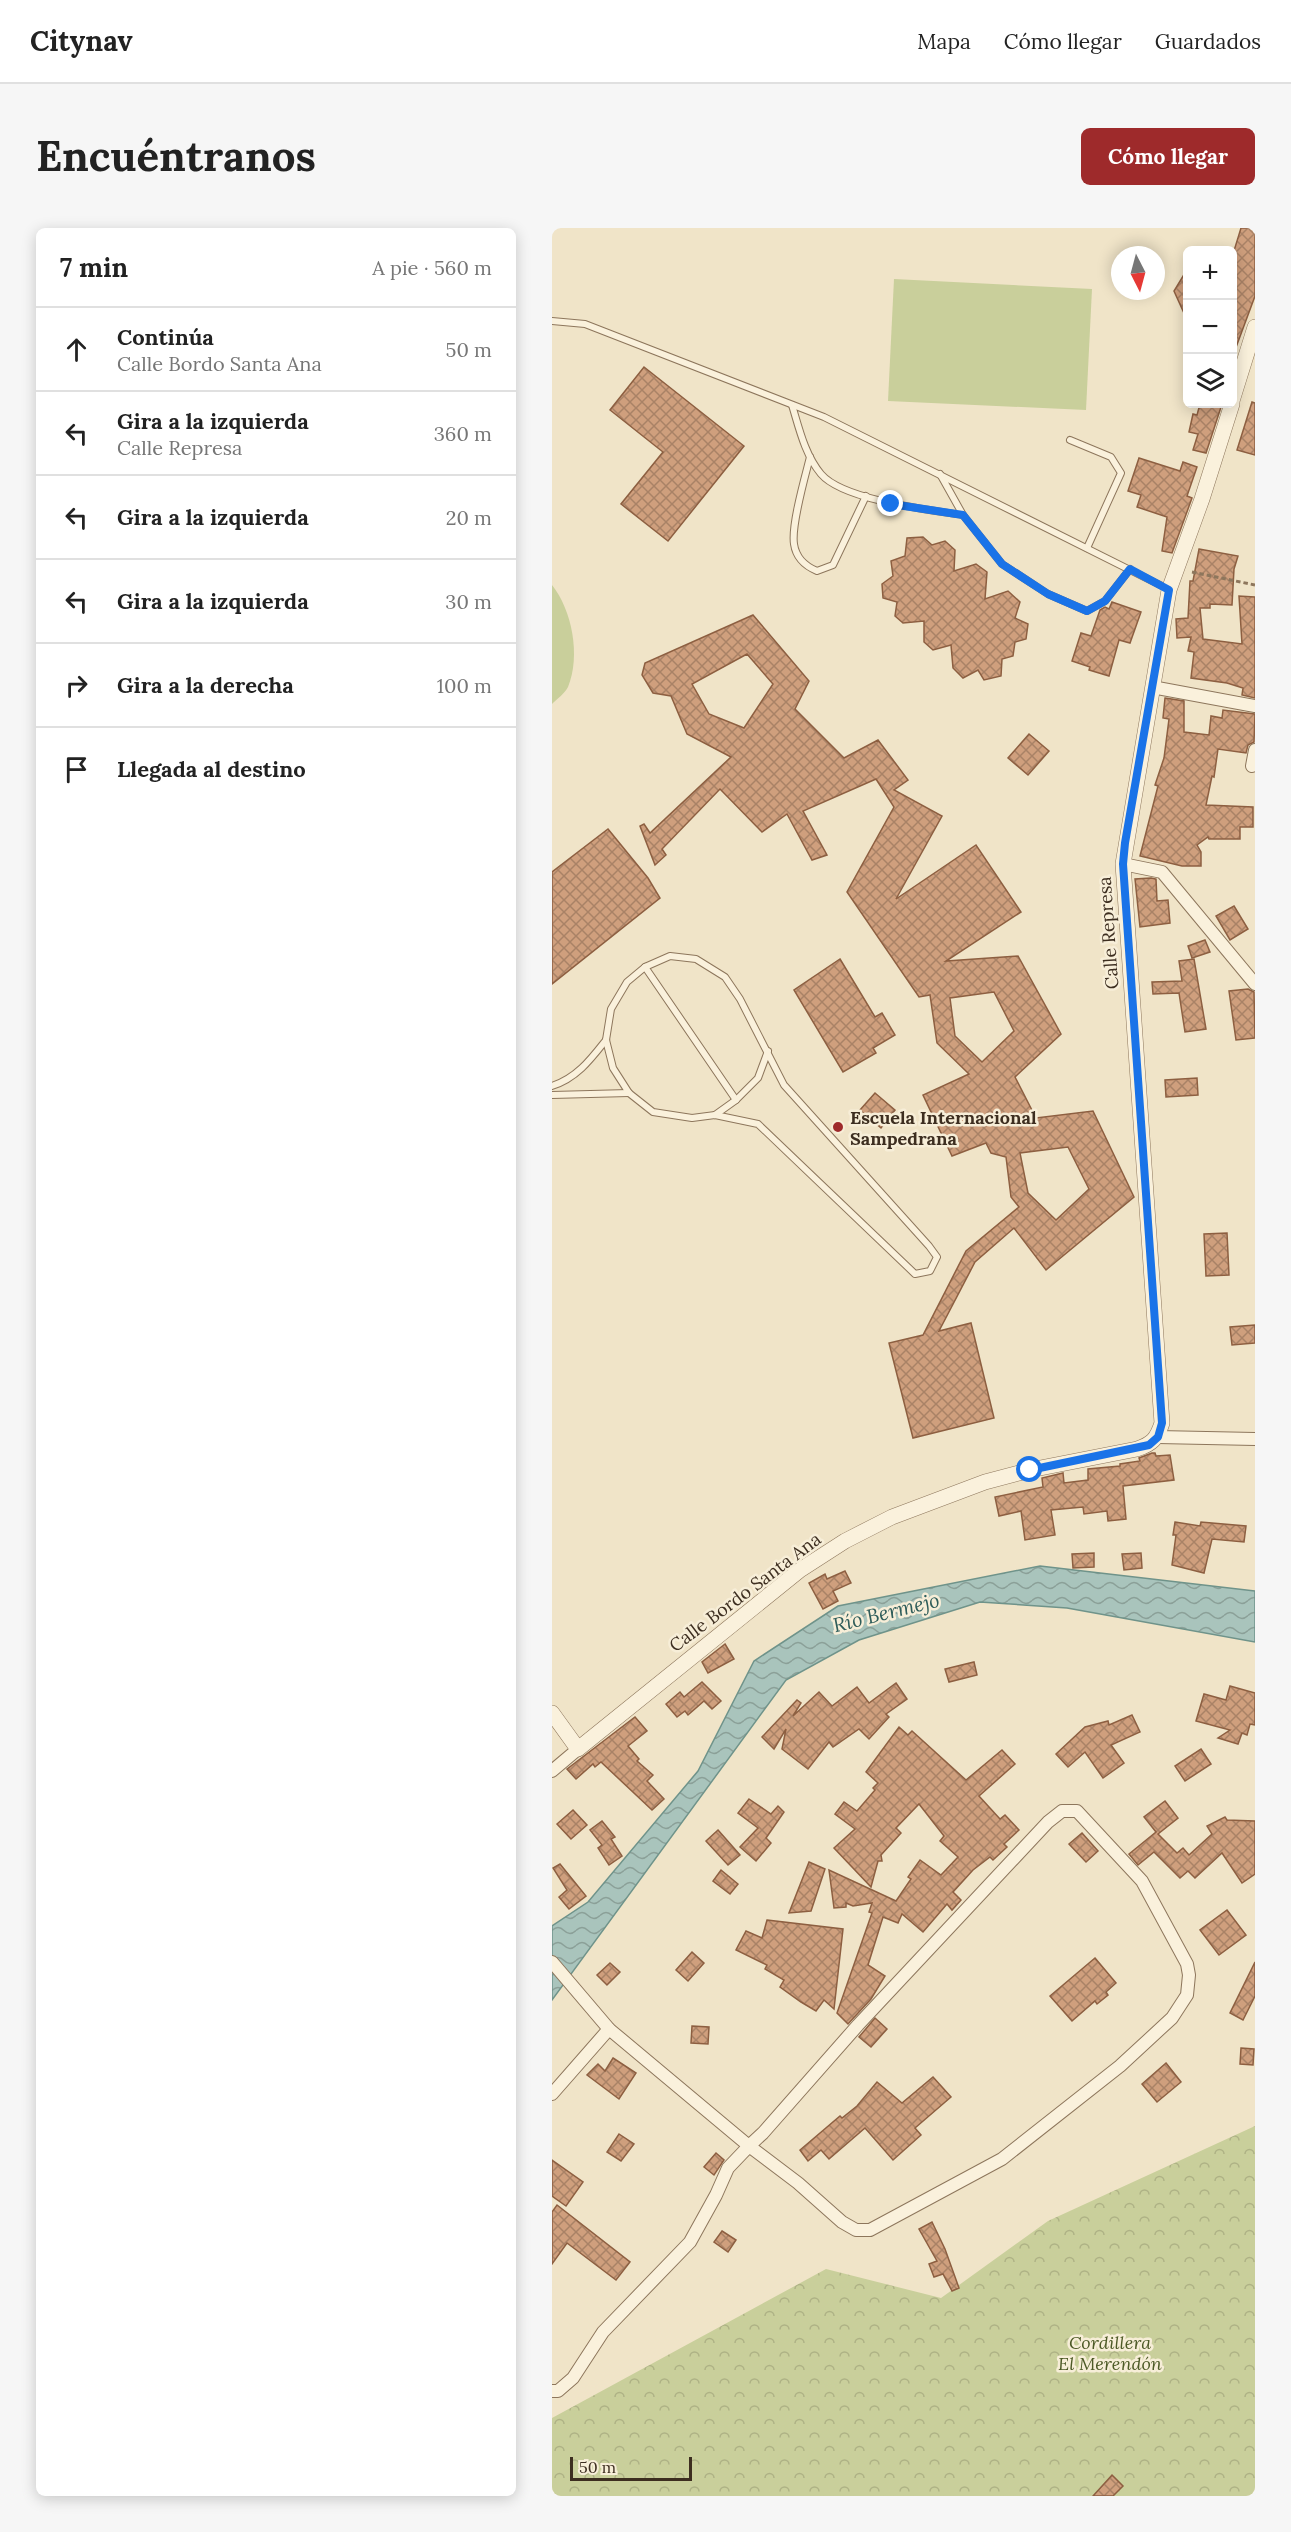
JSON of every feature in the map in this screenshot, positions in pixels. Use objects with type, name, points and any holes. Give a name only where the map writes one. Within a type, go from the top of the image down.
[{"type":"street","name":"Calle Represa","points":[[1237,386],[1255,327]]},
{"type":"street","name":"Calle Represa","points":[[1158,1437],[1162,1423],[1123,864],[1169,590],[1202,499],[1230,408]]},
{"type":"street","points":[[1152,687],[1255,706]]},
{"type":"street","points":[[1252,766],[1255,750]]},
{"type":"street","points":[[1123,864],[1162,872],[1255,984]]},
{"type":"street","points":[[1158,1437],[1255,1439]]},
{"type":"street","name":"Calle Bordo Santa Ana","points":[[552,1771],[800,1570],[845,1541],[892,1517],[985,1482],[1030,1470],[1137,1449],[1149,1445],[1158,1437]]},
{"type":"street","points":[[552,1713],[578,1749]]},
{"type":"street","points":[[552,1962],[609,2029],[749,2146],[798,2183],[842,2222],[863,2231],[870,2230],[1002,2159],[1120,2066],[1172,2018],[1187,1995],[1189,1975],[1187,1965],[1142,1881],[1077,1811],[1062,1811],[1048,1822],[858,2025],[764,2133],[749,2146],[728,2168],[716,2195],[690,2241],[603,2332],[573,2378],[558,2391],[552,2391]]},
{"type":"street","points":[[552,2094],[609,2029]]},
{"type":"lane","points":[[552,321],[585,324],[824,417],[1169,590]]},
{"type":"lane","points":[[792,405],[810,457],[822,475],[847,489],[891,504],[963,515]]},
{"type":"lane","points":[[1070,440],[1111,457],[1121,473],[1087,548]]},
{"type":"lane","points":[[810,457],[798,511],[794,544],[798,556],[807,567],[817,571],[833,565],[866,496]]},
{"type":"lane","points":[[940,474],[963,515],[1002,564],[1048,594],[1087,611],[1105,601],[1130,569]]},
{"type":"lane","points":[[670,956],[696,959],[725,977],[740,999],[784,1085],[937,1257],[930,1271],[915,1274],[758,1124],[715,1115],[692,1119],[654,1112],[628,1093],[613,1068],[606,1040],[611,1009],[627,982],[645,967],[670,956]]},
{"type":"lane","points":[[645,967],[736,1100]]},
{"type":"lane","points":[[552,1086],[562,1083],[585,1067],[606,1040]]},
{"type":"lane","points":[[715,1115],[736,1100],[758,1078],[768,1051]]},
{"type":"lane","points":[[552,1095],[628,1093]]},
{"type":"path","points":[[1196,573],[1255,585]]},
{"type":"green space","points":[[894,279],[1092,289],[1086,410],[888,401]]},
{"type":"green space","points":[[552,585],[565,607],[569,620],[574,662],[568,687],[552,704]]},
{"type":"green space","name":"Cordillera El Merendón","points":[[1255,2126],[1255,2496],[552,2496],[552,2418],[826,2269],[941,2298],[1048,2221]]},
{"type":"water","name":"Río Bermejo","points":[[1040,1566],[1255,1591],[1255,1642],[1067,1608],[980,1602],[859,1640],[786,1680],[552,2000],[552,1926],[588,1902],[698,1771],[754,1661],[838,1606]]},
{"type":"building","points":[[1241,228],[1255,228],[1255,296],[1237,345],[1237,246]]},
{"type":"building","points":[[1183,276],[1183,311],[1174,291]]},
{"type":"building","points":[[644,367],[744,446],[668,541],[621,504],[663,452],[610,410]]},
{"type":"building","points":[[1252,402],[1255,403],[1255,455],[1237,450]]},
{"type":"building","points":[[1199,408],[1221,408],[1206,453],[1193,450],[1198,434],[1189,432],[1193,414],[1197,415]]},
{"type":"building","points":[[1139,458],[1180,471],[1183,462],[1197,467],[1187,496],[1192,498],[1172,553],[1162,551],[1167,517],[1137,507],[1141,495],[1128,491]]},
{"type":"building","points":[[923,537],[932,545],[945,541],[955,550],[954,571],[976,564],[987,572],[985,599],[1008,591],[1020,602],[1015,618],[1028,624],[1026,639],[1015,642],[1013,656],[1002,659],[1001,676],[984,680],[978,670],[963,678],[953,668],[951,645],[933,650],[924,642],[924,621],[903,623],[895,616],[897,602],[883,598],[882,584],[893,576],[891,561],[905,556],[907,538]]},
{"type":"building","points":[[1199,549],[1238,556],[1234,569],[1232,605],[1210,604],[1210,608],[1200,608],[1203,639],[1242,644],[1239,596],[1255,597],[1255,698],[1242,695],[1243,688],[1227,683],[1191,678],[1194,652],[1188,651],[1191,637],[1177,638],[1176,619],[1188,618],[1190,581],[1193,581]]},
{"type":"building","points":[[1112,602],[1141,612],[1130,643],[1119,640],[1109,676],[1089,670],[1090,667],[1072,661],[1081,633],[1091,636],[1100,610],[1105,607],[1109,609]]},
{"type":"building","points":[[753,615],[809,681],[795,709],[844,758],[878,740],[908,780],[894,790],[942,816],[896,899],[976,845],[1021,912],[946,961],[1018,956],[1061,1034],[1015,1077],[1036,1118],[1093,1111],[1134,1197],[1046,1270],[1014,1228],[975,1262],[939,1331],[971,1323],[994,1418],[913,1438],[889,1343],[923,1335],[966,1251],[1019,1207],[1011,1197],[1006,1157],[991,1153],[986,1143],[952,1156],[923,1095],[969,1074],[937,1043],[930,995],[919,997],[847,892],[894,807],[876,779],[803,811],[827,855],[812,860],[787,814],[762,832],[720,789],[662,849],[666,855],[655,865],[640,826],[644,824],[650,833],[731,757],[687,734],[671,696],[653,693],[642,675],[645,663]],"holes":[[[747,654],[773,684],[744,728],[709,714],[692,684]],[[994,992],[1014,1031],[982,1062],[955,1036],[950,998]],[[1068,1147],[1089,1189],[1056,1220],[1028,1193],[1020,1153]]]},
{"type":"building","points":[[1165,698],[1184,701],[1184,732],[1209,735],[1211,716],[1222,718],[1223,710],[1255,714],[1254,742],[1248,745],[1246,753],[1218,749],[1214,777],[1212,776],[1206,805],[1253,807],[1253,827],[1240,827],[1240,839],[1209,839],[1208,837],[1197,845],[1201,852],[1201,866],[1182,866],[1140,856],[1158,786],[1155,785],[1164,758],[1169,719],[1163,718]]},
{"type":"building","points":[[1029,734],[1049,751],[1028,775],[1008,758]]},
{"type":"building","points":[[608,829],[648,878],[660,898],[552,984],[552,872]]},
{"type":"building","points":[[1135,879],[1156,879],[1157,901],[1168,900],[1170,923],[1140,927]]},
{"type":"building","points":[[1234,906],[1248,929],[1230,940],[1216,916]]},
{"type":"building","points":[[1205,940],[1210,952],[1192,958],[1188,946]]},
{"type":"building","points":[[840,959],[875,1017],[882,1013],[895,1035],[873,1048],[876,1053],[843,1072],[794,990]]},
{"type":"building","points":[[1194,959],[1206,1029],[1185,1032],[1179,993],[1153,994],[1152,982],[1182,981],[1179,961]]},
{"type":"building","points":[[1248,989],[1254,992],[1255,1038],[1236,1040],[1229,991]]},
{"type":"building","points":[[1197,1078],[1198,1095],[1166,1097],[1165,1080]]},
{"type":"building","points":[[875,1093],[895,1110],[881,1128],[860,1110]]},
{"type":"building","points":[[1227,1233],[1229,1275],[1206,1276],[1204,1234]]},
{"type":"building","points":[[1255,1325],[1255,1343],[1232,1345],[1230,1327]]},
{"type":"building","points":[[1152,1453],[1156,1456],[1170,1455],[1174,1480],[1123,1486],[1126,1519],[1108,1521],[1107,1511],[1084,1514],[1083,1507],[1051,1510],[1055,1535],[1025,1540],[1021,1511],[999,1516],[995,1497],[1043,1487],[1042,1478],[1063,1473],[1064,1483],[1088,1480],[1088,1469],[1120,1466],[1120,1464],[1140,1461],[1139,1458]]},
{"type":"building","points":[[1175,1522],[1200,1526],[1201,1522],[1246,1526],[1244,1542],[1212,1539],[1204,1573],[1172,1565],[1176,1535],[1173,1535]]},
{"type":"building","points":[[1094,1553],[1094,1567],[1073,1568],[1072,1554]]},
{"type":"building","points":[[1141,1553],[1142,1568],[1124,1570],[1122,1554]]},
{"type":"building","points":[[845,1571],[851,1583],[833,1591],[838,1601],[823,1609],[809,1583],[825,1574],[827,1579]]},
{"type":"building","points":[[725,1644],[734,1659],[708,1673],[702,1662]]},
{"type":"building","points":[[974,1662],[977,1675],[949,1682],[945,1669]]},
{"type":"building","points":[[702,1682],[721,1701],[712,1709],[704,1701],[688,1715],[685,1711],[677,1717],[666,1704],[680,1692],[684,1697]]},
{"type":"building","points":[[896,1683],[907,1699],[886,1714],[889,1717],[869,1739],[859,1729],[833,1747],[829,1742],[808,1769],[782,1749],[786,1729],[774,1749],[762,1737],[797,1700],[801,1703],[793,1716],[819,1692],[832,1706],[857,1687],[869,1703]]},
{"type":"building","points":[[1230,1686],[1255,1693],[1255,1725],[1250,1724],[1247,1735],[1242,1733],[1238,1744],[1218,1738],[1230,1730],[1196,1721],[1204,1694],[1226,1700]]},
{"type":"building","points":[[1132,1715],[1140,1732],[1111,1745],[1124,1763],[1103,1778],[1085,1752],[1068,1767],[1056,1754],[1085,1727],[1108,1721],[1109,1725]]},
{"type":"building","points":[[635,1717],[647,1731],[628,1746],[639,1759],[637,1761],[653,1775],[647,1781],[664,1799],[652,1810],[601,1762],[595,1767],[593,1764],[576,1779],[567,1769]]},
{"type":"building","points":[[899,1727],[908,1735],[912,1731],[966,1780],[1002,1750],[1015,1764],[979,1796],[1000,1819],[1005,1815],[1019,1830],[1004,1844],[1007,1847],[993,1860],[990,1857],[973,1870],[953,1892],[961,1900],[952,1910],[947,1904],[923,1932],[902,1914],[898,1923],[883,1917],[868,1965],[885,1976],[871,1999],[848,2024],[837,2013],[872,1913],[869,1912],[872,1903],[853,1906],[846,1903],[846,1907],[834,1908],[829,1870],[896,1901],[911,1879],[908,1877],[920,1860],[941,1875],[958,1857],[940,1841],[944,1836],[919,1804],[896,1828],[901,1833],[881,1855],[882,1861],[878,1861],[871,1887],[834,1848],[855,1829],[835,1814],[844,1802],[857,1811],[875,1790],[873,1788],[878,1783],[866,1772]]},
{"type":"building","points":[[1201,1749],[1211,1764],[1185,1781],[1175,1766]]},
{"type":"building","points":[[749,1799],[771,1814],[778,1806],[784,1812],[766,1838],[771,1843],[756,1861],[740,1847],[758,1828],[738,1813]]},
{"type":"building","points":[[1165,1801],[1178,1818],[1158,1834],[1177,1853],[1183,1848],[1189,1855],[1212,1834],[1207,1826],[1225,1817],[1227,1820],[1255,1821],[1255,1874],[1242,1883],[1222,1853],[1195,1878],[1188,1871],[1180,1878],[1154,1852],[1138,1865],[1129,1854],[1156,1832],[1144,1817]]},
{"type":"building","points":[[573,1810],[587,1825],[571,1839],[557,1824]]},
{"type":"building","points":[[602,1821],[615,1837],[611,1839],[622,1856],[609,1865],[598,1848],[602,1845],[590,1830]]},
{"type":"building","points":[[718,1830],[740,1855],[728,1865],[706,1841]]},
{"type":"building","points":[[1082,1833],[1098,1851],[1086,1862],[1069,1844]]},
{"type":"building","points":[[809,1862],[825,1869],[811,1911],[789,1913]]},
{"type":"building","points":[[560,1864],[586,1896],[569,1909],[559,1897],[567,1890],[553,1868]]},
{"type":"building","points":[[721,1870],[738,1884],[730,1894],[713,1881]]},
{"type":"building","points":[[1227,1910],[1246,1935],[1219,1955],[1200,1930]]},
{"type":"building","points":[[767,1920],[843,1929],[834,2009],[824,2000],[816,2011],[801,2002],[780,1987],[784,1980],[765,1969],[767,1965],[736,1950],[746,1931],[762,1938]]},
{"type":"building","points":[[692,1952],[704,1963],[688,1981],[676,1970]]},
{"type":"building","points":[[1095,1958],[1116,1983],[1106,1992],[1108,1995],[1097,2004],[1095,2001],[1072,2021],[1050,1996]]},
{"type":"building","points":[[1255,1962],[1255,1996],[1243,2020],[1230,2013]]},
{"type":"building","points":[[610,1963],[620,1972],[607,1985],[597,1975]]},
{"type":"building","points":[[875,2018],[887,2029],[871,2047],[859,2037]]},
{"type":"building","points":[[692,2026],[709,2027],[708,2044],[691,2043]]},
{"type":"building","points":[[1241,2048],[1254,2049],[1253,2065],[1240,2064]]},
{"type":"building","points":[[613,2058],[636,2073],[619,2099],[587,2075],[598,2064],[605,2071]]},
{"type":"building","points":[[1166,2063],[1181,2082],[1157,2102],[1142,2084]]},
{"type":"building","points":[[933,2077],[951,2097],[915,2128],[921,2135],[893,2160],[865,2128],[829,2159],[821,2150],[808,2161],[800,2150],[840,2116],[842,2118],[857,2106],[877,2082],[902,2103]]},
{"type":"building","points":[[619,2134],[634,2144],[621,2161],[607,2152]]},
{"type":"building","points":[[716,2153],[724,2160],[714,2175],[704,2167]]},
{"type":"building","points":[[552,2160],[583,2182],[566,2206],[552,2196]]},
{"type":"building","points":[[557,2205],[630,2262],[616,2280],[567,2243],[552,2264],[552,2212]]},
{"type":"building","points":[[932,2222],[945,2249],[959,2288],[952,2291],[943,2274],[934,2277],[929,2264],[937,2261],[919,2229]]},
{"type":"building","points":[[722,2231],[736,2240],[728,2252],[714,2242]]},
{"type":"building","points":[[1112,2475],[1123,2486],[1113,2496],[1093,2496]]},
{"type":"place","name":"Escuela Internacional Sampedrana","points":[[838,1127]]},
{"type":"route","points":[[891,504],[963,515],[1002,564],[1048,594],[1087,611],[1105,601],[1130,569],[1169,590],[1123,864],[1162,1423],[1158,1437],[1149,1445],[1030,1470]]}]
